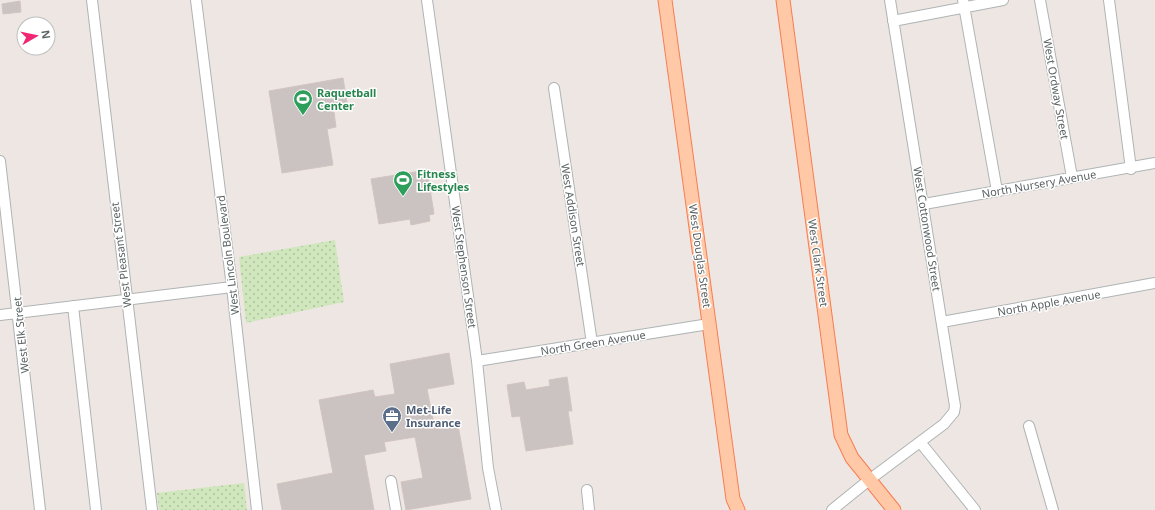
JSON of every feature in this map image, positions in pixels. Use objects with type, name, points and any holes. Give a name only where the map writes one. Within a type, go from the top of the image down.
[{"type":"main road","name":"West Douglas Street","points":[[665,0],[733,499],[738,510]]},
{"type":"main road","name":"West Clark Street","points":[[783,0],[841,435],[852,458],[894,510]]},
{"type":"street","name":"West Pleasant Street","points":[[92,0],[152,510]]},
{"type":"street","name":"West Lincoln Boulevard","points":[[196,0],[232,287],[257,510]]},
{"type":"street","name":"West Stephenson Street","points":[[427,0],[477,361],[488,468],[496,510]]},
{"type":"street","name":"West Cottonwood Street","points":[[890,0],[924,204],[955,406],[954,412],[944,424],[920,442]]},
{"type":"street","points":[[893,21],[964,4],[1003,0]]},
{"type":"street","name":"West Ordway Street","points":[[1040,0],[1072,177]]},
{"type":"street","points":[[1109,0],[1131,169]]},
{"type":"street","points":[[964,4],[997,191]]},
{"type":"street","name":"West Addison Street","points":[[554,88],[592,343]]},
{"type":"street","name":"West Elk Street","points":[[0,161],[19,313],[40,510]]},
{"type":"street","name":"North Nursery Avenue","points":[[924,204],[1072,177],[1131,169],[1155,163]]},
{"type":"street","name":"North Apple Avenue","points":[[942,322],[1155,283]]},
{"type":"street","points":[[0,315],[232,287]]},
{"type":"street","points":[[73,306],[96,510]]},
{"type":"street","name":"North Green Avenue","points":[[477,361],[709,324]]},
{"type":"street","points":[[1028,426],[1053,510]]},
{"type":"street","points":[[832,510],[920,442],[975,510]]},
{"type":"street","points":[[391,482],[396,510]]},
{"type":"street","points":[[587,490],[589,510]]},
{"type":"green space","points":[[335,240],[344,302],[246,323],[239,257]]},
{"type":"green space","points":[[244,483],[247,510],[159,510],[157,493]]},
{"type":"building","points":[[20,1],[21,12],[3,14],[2,4]]},
{"type":"building","name":"Raquetball Center","points":[[343,78],[347,102],[333,105],[336,127],[327,129],[333,165],[282,173],[269,91]]},
{"type":"building","name":"Fitness Lifestyles","points":[[427,170],[434,214],[429,215],[430,221],[411,225],[410,219],[379,224],[371,179]]},
{"type":"building","name":"Met-Life Insurance","points":[[449,353],[454,384],[427,389],[435,429],[458,425],[471,499],[406,510],[401,482],[423,478],[415,437],[384,442],[386,451],[364,455],[374,510],[282,510],[277,484],[333,473],[319,400],[373,390],[375,397],[395,394],[390,364]]},
{"type":"building","points":[[567,377],[572,411],[568,411],[573,444],[526,451],[520,416],[512,417],[507,385],[524,382],[526,390],[550,386],[549,380]]},
{"type":"place","name":"Raquetball Center","points":[[303,116]]},
{"type":"place","name":"Fitness Lifestyles","points":[[403,197]]},
{"type":"place","name":"Met-Life Insurance","points":[[392,433]]}]
